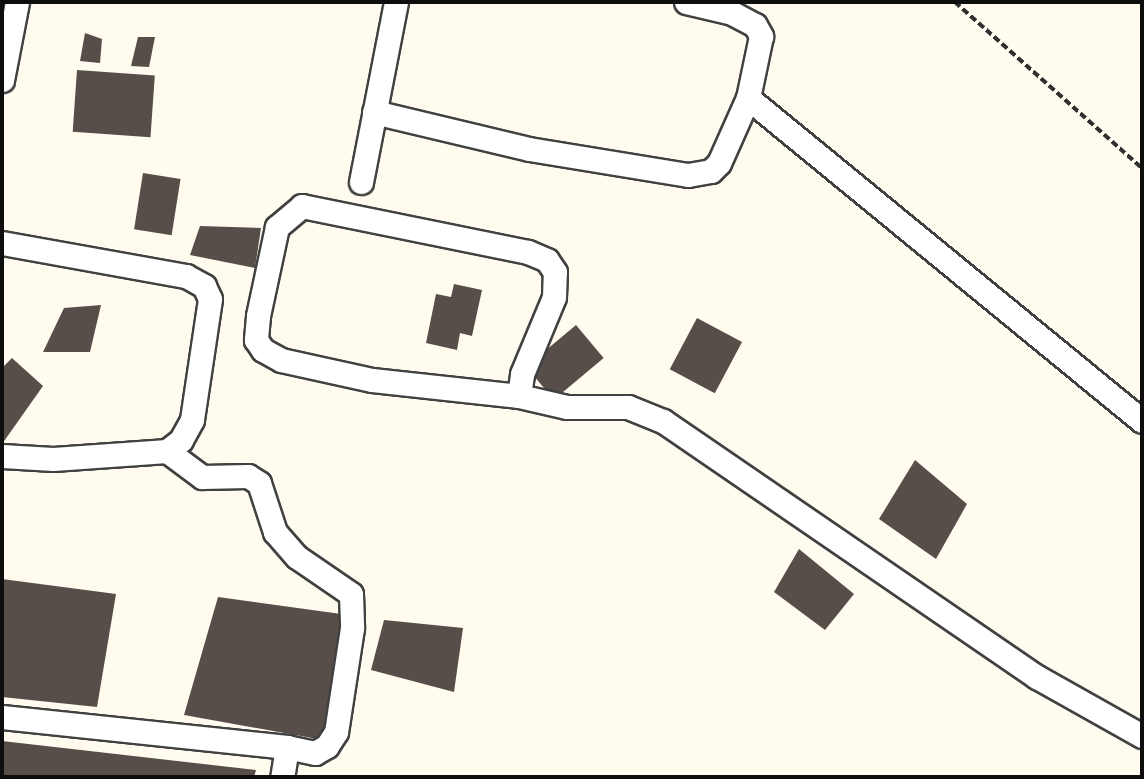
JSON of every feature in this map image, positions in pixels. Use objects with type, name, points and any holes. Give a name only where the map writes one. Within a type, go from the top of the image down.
[{"type":"street","points":[[2,80],[17,2]]},
{"type":"street","points":[[360,182],[396,2]]},
{"type":"street","points":[[374,113],[528,149],[688,174],[711,172],[719,163],[748,98],[761,36],[755,25],[732,13],[686,2]]},
{"type":"street","points":[[748,98],[1142,421]]},
{"type":"street","points":[[519,396],[522,374],[554,298],[555,272],[547,260],[528,252],[303,206],[277,227],[258,316],[256,340],[263,350],[281,359],[372,380],[519,396],[567,407],[628,407],[663,421],[1037,677],[1142,736]]},
{"type":"street","points":[[2,243],[186,276],[204,286],[210,299],[194,410],[181,440],[167,450],[65,458],[2,456]]},
{"type":"street","points":[[2,717],[315,752],[327,746],[337,732],[352,628],[351,594],[339,581],[297,557],[275,532],[260,483],[248,476],[202,477],[167,450]]},
{"type":"street","points":[[282,777],[287,747]]},
{"type":"path","points":[[955,2],[1142,168]]},
{"type":"building","points":[[85,33],[102,39],[100,63],[80,61]]},
{"type":"building","points":[[138,37],[155,37],[149,67],[131,66]]},
{"type":"building","points":[[77,70],[155,75],[150,137],[73,132]]},
{"type":"building","points":[[143,173],[181,179],[172,235],[134,229]]},
{"type":"building","points":[[200,226],[261,228],[255,268],[190,255]]},
{"type":"building","points":[[454,284],[482,290],[472,336],[460,333],[457,350],[426,343],[436,294],[451,297]]},
{"type":"building","points":[[101,305],[90,352],[43,352],[64,308]]},
{"type":"building","points":[[697,318],[742,342],[715,393],[670,369]]},
{"type":"building","points":[[576,325],[604,358],[554,400],[526,367]]},
{"type":"building","points":[[12,358],[43,386],[2,444],[2,368]]},
{"type":"building","points":[[915,460],[967,504],[936,559],[879,519]]},
{"type":"building","points":[[799,549],[854,594],[825,630],[774,592]]},
{"type":"building","points":[[2,579],[116,594],[97,707],[2,697]]},
{"type":"building","points":[[218,597],[363,617],[323,740],[184,715]]},
{"type":"building","points":[[384,620],[463,628],[454,692],[371,670]]},
{"type":"building","points":[[2,741],[256,770],[254,777],[2,777]]}]
